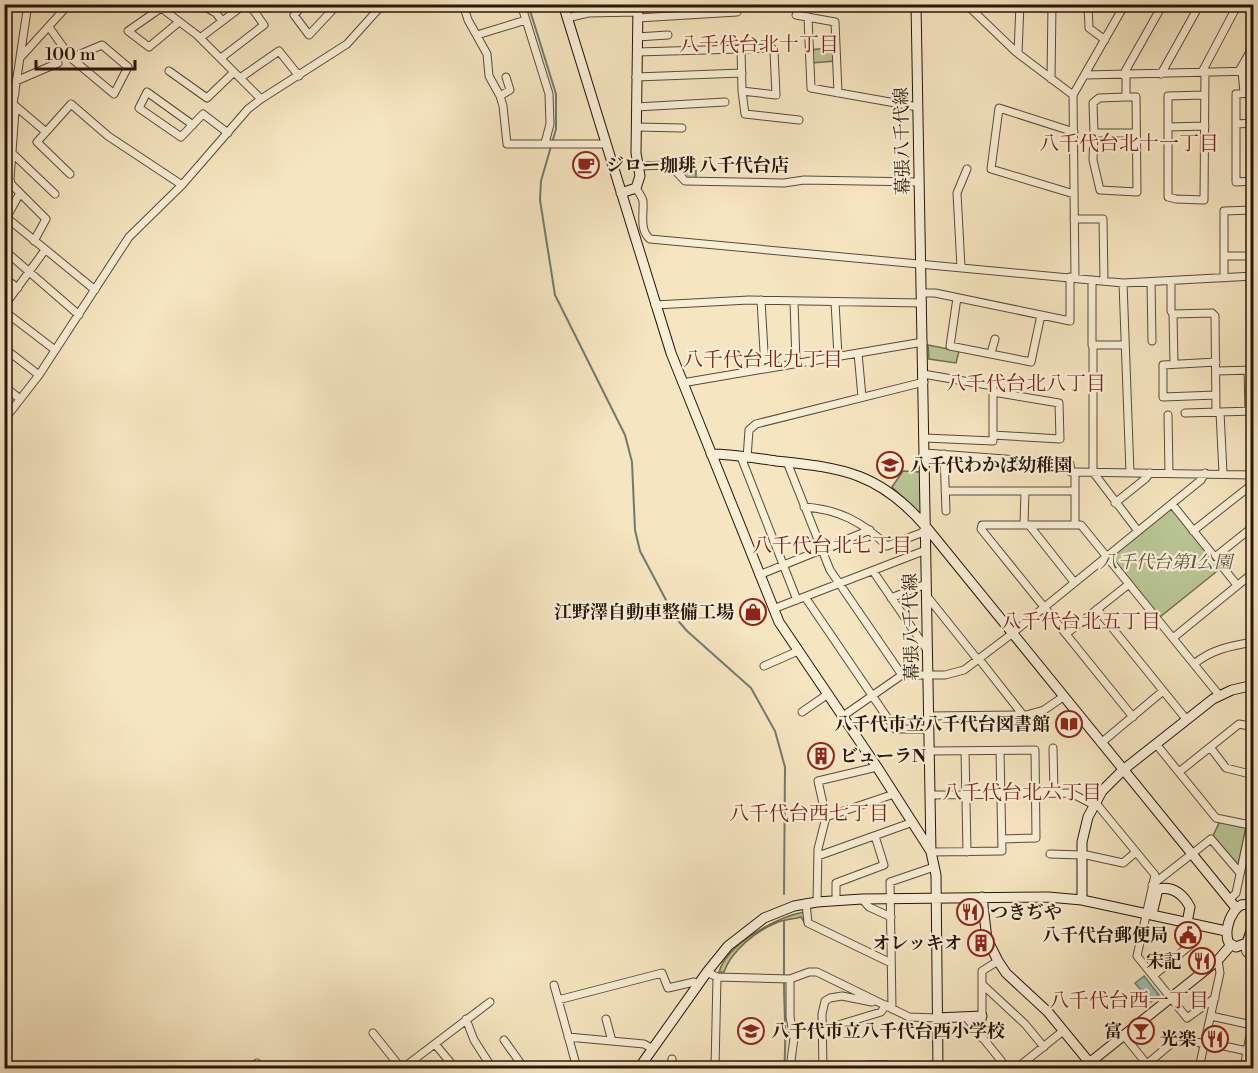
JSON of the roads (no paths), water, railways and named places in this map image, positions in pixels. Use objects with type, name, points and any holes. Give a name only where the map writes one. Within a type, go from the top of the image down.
[{"type":"street","points":[[4,119],[13,104],[28,4]]},
{"type":"street","points":[[20,57],[69,4]]},
{"type":"street","points":[[200,4],[216,13],[222,21]]},
{"type":"street","points":[[200,38],[244,4]]},
{"type":"street","points":[[221,58],[264,25],[249,4]]},
{"type":"street","points":[[304,4],[294,15],[309,35],[338,4]]},
{"type":"street","points":[[4,420],[39,375],[129,237],[182,185],[248,109],[353,39],[383,4]]},
{"type":"street","points":[[463,4],[468,20],[488,54],[489,76],[503,106],[507,144],[606,144]]},
{"type":"street","points":[[521,4],[549,94],[550,124],[547,144]]},
{"type":"street","points":[[563,4],[655,305],[682,383],[779,622],[877,767],[931,852],[1002,851],[1000,751]]},
{"type":"street","points":[[584,4],[585,14]]},
{"type":"street","points":[[567,18],[585,14],[638,11],[736,12],[736,4]]},
{"type":"street","name":"幕張八千代線","points":[[916,4],[931,852],[936,897],[938,1068]]},
{"type":"street","points":[[966,4],[1018,53],[1073,95]]},
{"type":"street","points":[[1018,53],[1020,4]]},
{"type":"street","points":[[1051,79],[1052,4]]},
{"type":"street","points":[[1088,4],[1089,28],[1105,40]]},
{"type":"street","points":[[655,305],[761,300],[835,302],[922,298],[935,294],[1070,321],[1074,219],[1073,95],[1125,4]]},
{"type":"street","points":[[1126,97],[1124,75],[1162,4]]},
{"type":"street","points":[[1161,74],[1200,4]]},
{"type":"street","points":[[1205,95],[1168,96],[1168,197],[1176,200],[1204,200],[1205,95],[1204,72],[1238,4]]},
{"type":"street","points":[[179,22],[149,47],[128,31],[159,6],[200,38],[261,99]]},
{"type":"street","points":[[636,188],[640,176],[636,127],[638,11]]},
{"type":"street","points":[[796,15],[835,22],[837,93]]},
{"type":"street","points":[[808,17],[811,88],[918,106]]},
{"type":"street","points":[[477,35],[526,20]]},
{"type":"street","points":[[49,27],[71,58],[114,94],[128,67],[102,45],[71,58]]},
{"type":"street","points":[[637,36],[668,35]]},
{"type":"street","points":[[1244,93],[1241,71],[1254,45]]},
{"type":"street","points":[[741,48],[745,114],[799,120]]},
{"type":"street","points":[[637,52],[772,48],[776,95],[742,91]]},
{"type":"street","points":[[240,78],[279,51],[299,76]]},
{"type":"street","points":[[16,81],[58,63]]},
{"type":"street","points":[[169,70],[207,98],[234,72]]},
{"type":"street","points":[[1085,75],[1254,71]]},
{"type":"street","points":[[636,77],[742,73]]},
{"type":"street","points":[[500,96],[510,90],[506,77]]},
{"type":"street","points":[[4,92],[15,94]]},
{"type":"street","points":[[193,125],[147,92],[139,108],[181,137],[193,125],[203,114],[228,133]]},
{"type":"street","points":[[1254,93],[1236,94],[1236,182],[1254,181]]},
{"type":"street","points":[[1126,97],[1136,97],[1137,192],[1100,190],[1093,160],[1093,103],[1099,98],[1126,97]]},
{"type":"street","points":[[636,107],[725,102]]},
{"type":"street","points":[[13,104],[46,132]]},
{"type":"street","points":[[13,104],[15,111],[11,184],[46,219],[34,241]]},
{"type":"street","points":[[70,174],[37,142],[71,104],[108,136],[182,185]]},
{"type":"street","points":[[1074,132],[999,108],[991,169],[1074,194]]},
{"type":"street","points":[[1236,124],[1254,123]]},
{"type":"street","points":[[1168,127],[1205,126]]},
{"type":"street","points":[[636,127],[682,128]]},
{"type":"street","points":[[1094,133],[1136,133]]},
{"type":"street","points":[[12,153],[55,194]]},
{"type":"street","points":[[638,166],[670,165],[685,181],[920,182]]},
{"type":"street","points":[[961,267],[957,193],[967,169]]},
{"type":"street","points":[[4,189],[10,179]]},
{"type":"street","points":[[621,193],[636,188]]},
{"type":"street","points":[[636,188],[643,199],[642,216],[646,234],[650,239],[1123,283],[1254,276]]},
{"type":"street","points":[[20,193],[6,220],[95,290]]},
{"type":"street","points":[[1224,278],[1224,211],[1254,210]]},
{"type":"street","points":[[1074,219],[1103,219],[1104,281]]},
{"type":"street","points":[[4,249],[79,315]]},
{"type":"street","points":[[45,250],[4,309],[55,350]]},
{"type":"street","points":[[1224,256],[1254,256]]},
{"type":"street","points":[[4,278],[18,288]]},
{"type":"street","points":[[1092,280],[1093,472],[1138,531]]},
{"type":"street","points":[[1171,281],[1174,364]]},
{"type":"street","points":[[1151,282],[1152,341]]},
{"type":"street","points":[[1123,283],[1130,472]]},
{"type":"street","points":[[957,298],[950,346],[1031,362],[1041,315]]},
{"type":"street","points":[[761,300],[765,369]]},
{"type":"street","points":[[794,301],[796,363]]},
{"type":"street","points":[[835,302],[838,356]]},
{"type":"street","points":[[1173,314],[1212,313],[1215,316],[1216,395],[1223,474]]},
{"type":"street","points":[[991,354],[995,339]]},
{"type":"street","points":[[682,383],[923,342]]},
{"type":"street","points":[[1093,345],[1125,345]]},
{"type":"street","points":[[4,348],[39,375]]},
{"type":"street","points":[[858,353],[862,397]]},
{"type":"street","points":[[1216,362],[1163,364],[1163,396],[1216,395]]},
{"type":"street","points":[[1185,413],[1251,411],[1251,370],[1216,371]]},
{"type":"street","points":[[925,438],[993,441],[993,386],[923,378],[862,397],[756,424],[749,430],[744,457],[783,565],[801,598],[896,729],[929,729]]},
{"type":"street","points":[[4,386],[20,399]]},
{"type":"street","points":[[993,392],[1059,403],[1060,439],[993,435]]},
{"type":"street","points":[[1168,415],[1169,473]]},
{"type":"street","points":[[925,453],[1059,462],[1071,464],[1071,472],[1254,475]]},
{"type":"street","points":[[711,454],[838,469],[874,482],[897,498],[927,528],[1236,909]]},
{"type":"street","points":[[944,454],[946,511]]},
{"type":"street","points":[[787,462],[830,570],[902,675]]},
{"type":"street","points":[[1075,472],[1075,525]]},
{"type":"street","points":[[1115,503],[1150,473]]},
{"type":"street","points":[[843,716],[902,675],[955,673],[978,660],[1202,480],[1205,473]]},
{"type":"street","points":[[1193,531],[1254,483]]},
{"type":"street","points":[[945,491],[1075,491]]},
{"type":"street","points":[[1024,491],[1027,525],[1074,582]]},
{"type":"street","points":[[1172,504],[1237,585]]},
{"type":"street","points":[[804,507],[829,509],[840,513],[870,530],[887,546],[921,533],[927,528]]},
{"type":"street","points":[[1133,717],[981,529],[982,525],[1081,525],[1219,695]]},
{"type":"street","points":[[1215,557],[1254,526]]},
{"type":"street","points":[[759,575],[870,530]]},
{"type":"street","points":[[773,609],[926,550]]},
{"type":"street","points":[[873,571],[928,652]]},
{"type":"street","points":[[1173,638],[1254,572]]},
{"type":"street","points":[[891,598],[926,584]]},
{"type":"street","points":[[1066,634],[1129,584]]},
{"type":"street","points":[[926,595],[1023,715]]},
{"type":"street","points":[[1097,609],[1186,719]]},
{"type":"street","points":[[1194,664],[1210,652],[1220,648],[1252,643],[1254,618]]},
{"type":"street","points":[[764,666],[798,651]]},
{"type":"street","points":[[1082,900],[1084,827],[1106,787],[1123,770],[1219,695],[1254,685]]},
{"type":"street","points":[[1101,743],[1163,691]]},
{"type":"street","points":[[802,712],[828,694]]},
{"type":"street","points":[[929,716],[1023,715],[1044,710],[1064,697]]},
{"type":"street","points":[[1179,772],[1239,724],[1254,727]]},
{"type":"street","points":[[1156,744],[1216,818],[1250,825]]},
{"type":"street","points":[[1210,747],[1226,768],[1254,775]]},
{"type":"street","points":[[1053,748],[1054,793]]},
{"type":"street","points":[[930,751],[1035,750],[1036,838],[1002,839]]},
{"type":"street","points":[[965,751],[967,852]]},
{"type":"street","points":[[817,902],[818,856],[825,818],[818,781],[877,767]]},
{"type":"street","points":[[931,795],[1071,793],[1095,804],[1155,875],[1149,914]]},
{"type":"street","points":[[825,818],[894,794]]},
{"type":"street","points":[[1229,900],[1236,892],[1254,809]]},
{"type":"street","points":[[818,856],[913,822]]},
{"type":"street","points":[[836,901],[836,883],[884,866],[875,836]]},
{"type":"street","points":[[1152,885],[1211,839],[1240,873]]},
{"type":"street","points":[[1050,854],[1082,854],[1123,863],[1136,852]]},
{"type":"street","points":[[889,1007],[890,882],[934,867]]},
{"type":"street","points":[[1187,922],[1190,904],[1180,892],[1158,889],[1137,956],[1187,1018],[1215,998]]},
{"type":"street","points":[[639,1068],[728,946],[759,922],[806,903],[936,897],[1048,897],[1082,900],[1226,931]]},
{"type":"street","points":[[982,897],[987,939],[998,961],[1006,973],[1048,1012],[1089,1067],[1218,960],[1231,945]]},
{"type":"street","points":[[862,900],[869,907],[891,917]]},
{"type":"street","points":[[806,903],[808,923],[891,963]]},
{"type":"street","points":[[1253,912],[1247,905],[1240,905],[1232,914],[1226,931],[1226,938],[1231,945],[1236,947],[1244,945],[1249,939],[1254,921]]},
{"type":"street","points":[[1153,976],[1194,942],[1198,925]]},
{"type":"street","points":[[1244,945],[1246,952],[1254,960]]},
{"type":"street","points":[[1199,1068],[1220,973],[1218,960]]},
{"type":"street","points":[[982,1038],[982,971],[998,961]]},
{"type":"street","points":[[707,972],[717,977],[786,978],[817,972],[909,1017],[982,1016]]},
{"type":"street","points":[[558,1000],[662,973],[668,988],[694,982],[697,987]]},
{"type":"street","points":[[715,1068],[717,977]]},
{"type":"street","points":[[786,978],[794,1038],[790,1068]]},
{"type":"street","points":[[554,985],[576,1067],[603,1068]]},
{"type":"street","points":[[983,985],[1025,1024],[1044,1047]]},
{"type":"street","points":[[823,1068],[822,1007],[830,998],[842,996],[870,1002],[876,1001]]},
{"type":"street","points":[[374,1033],[402,1068],[490,1002]]},
{"type":"street","points":[[822,1030],[881,1012],[889,1007]]},
{"type":"street","points":[[1244,1068],[1254,1013]]},
{"type":"street","points":[[966,1017],[1007,1068]]},
{"type":"street","points":[[1210,1017],[1252,1025]]},
{"type":"street","points":[[466,1019],[474,1040],[492,1068]]},
{"type":"street","points":[[606,1019],[612,1041]]},
{"type":"street","points":[[1017,1068],[1064,1031]]},
{"type":"street","points":[[1125,1036],[1148,1066],[1178,1038],[1247,1051]]},
{"type":"street","points":[[568,1037],[644,1044],[653,1049]]},
{"type":"street","points":[[504,1040],[524,1068]]},
{"type":"street","points":[[435,1044],[455,1068]]},
{"type":"street","points":[[672,1059],[672,1065],[700,1068]]},
{"type":"water","points":[[1144,976],[1159,995],[1151,1002],[1135,983]]},
{"type":"waterway","points":[[528,4],[556,94],[556,129],[541,181],[540,200],[555,295],[625,435],[632,462],[635,530],[640,551],[675,617],[687,631],[751,688],[775,731],[785,767],[784,894]]},
{"type":"waterway","points":[[784,921],[784,976]]},
{"type":"waterway","points":[[784,982],[784,1068]]},
{"type":"place","name":"ジロー珈琲 八千代台店","points":[[586,165]]},
{"type":"place","name":"八千代わかば幼稚園","points":[[890,465]]},
{"type":"place","name":"江野澤自動車整備工場","points":[[753,612]]},
{"type":"place","name":"八千代市立八千代台図書館","points":[[1069,724]]},
{"type":"place","name":"ビューラN","points":[[821,756]]},
{"type":"place","name":"つきぢや","points":[[970,912]]},
{"type":"place","name":"八千代台郵便局","points":[[1188,935]]},
{"type":"place","name":"オレッキオ","points":[[981,943]]},
{"type":"place","name":"宋記","points":[[1202,961]]},
{"type":"place","name":"八千代市立八千代台西小学校","points":[[751,1031]]},
{"type":"place","name":"富","points":[[1141,1031]]},
{"type":"place","name":"光楽","points":[[1215,1039]]},
{"type":"district","name":"八千代台北十丁目","points":[[759,44]]},
{"type":"district","name":"八千代台北十一丁目","points":[[1129,143]]},
{"type":"district","name":"八千代台北九丁目","points":[[763,359]]},
{"type":"district","name":"八千代台北八丁目","points":[[1026,383]]},
{"type":"district","name":"八千代台北七丁目","points":[[832,545]]},
{"type":"district","name":"八千代台北五丁目","points":[[1081,621]]},
{"type":"district","name":"八千代台北六丁目","points":[[1022,792]]},
{"type":"district","name":"八千代台西七丁目","points":[[809,813]]},
{"type":"district","name":"八千代台西一丁目","points":[[1129,1000]]},
{"type":"park label","name":"八千代台第1公園","points":[[1166,562]]}]
